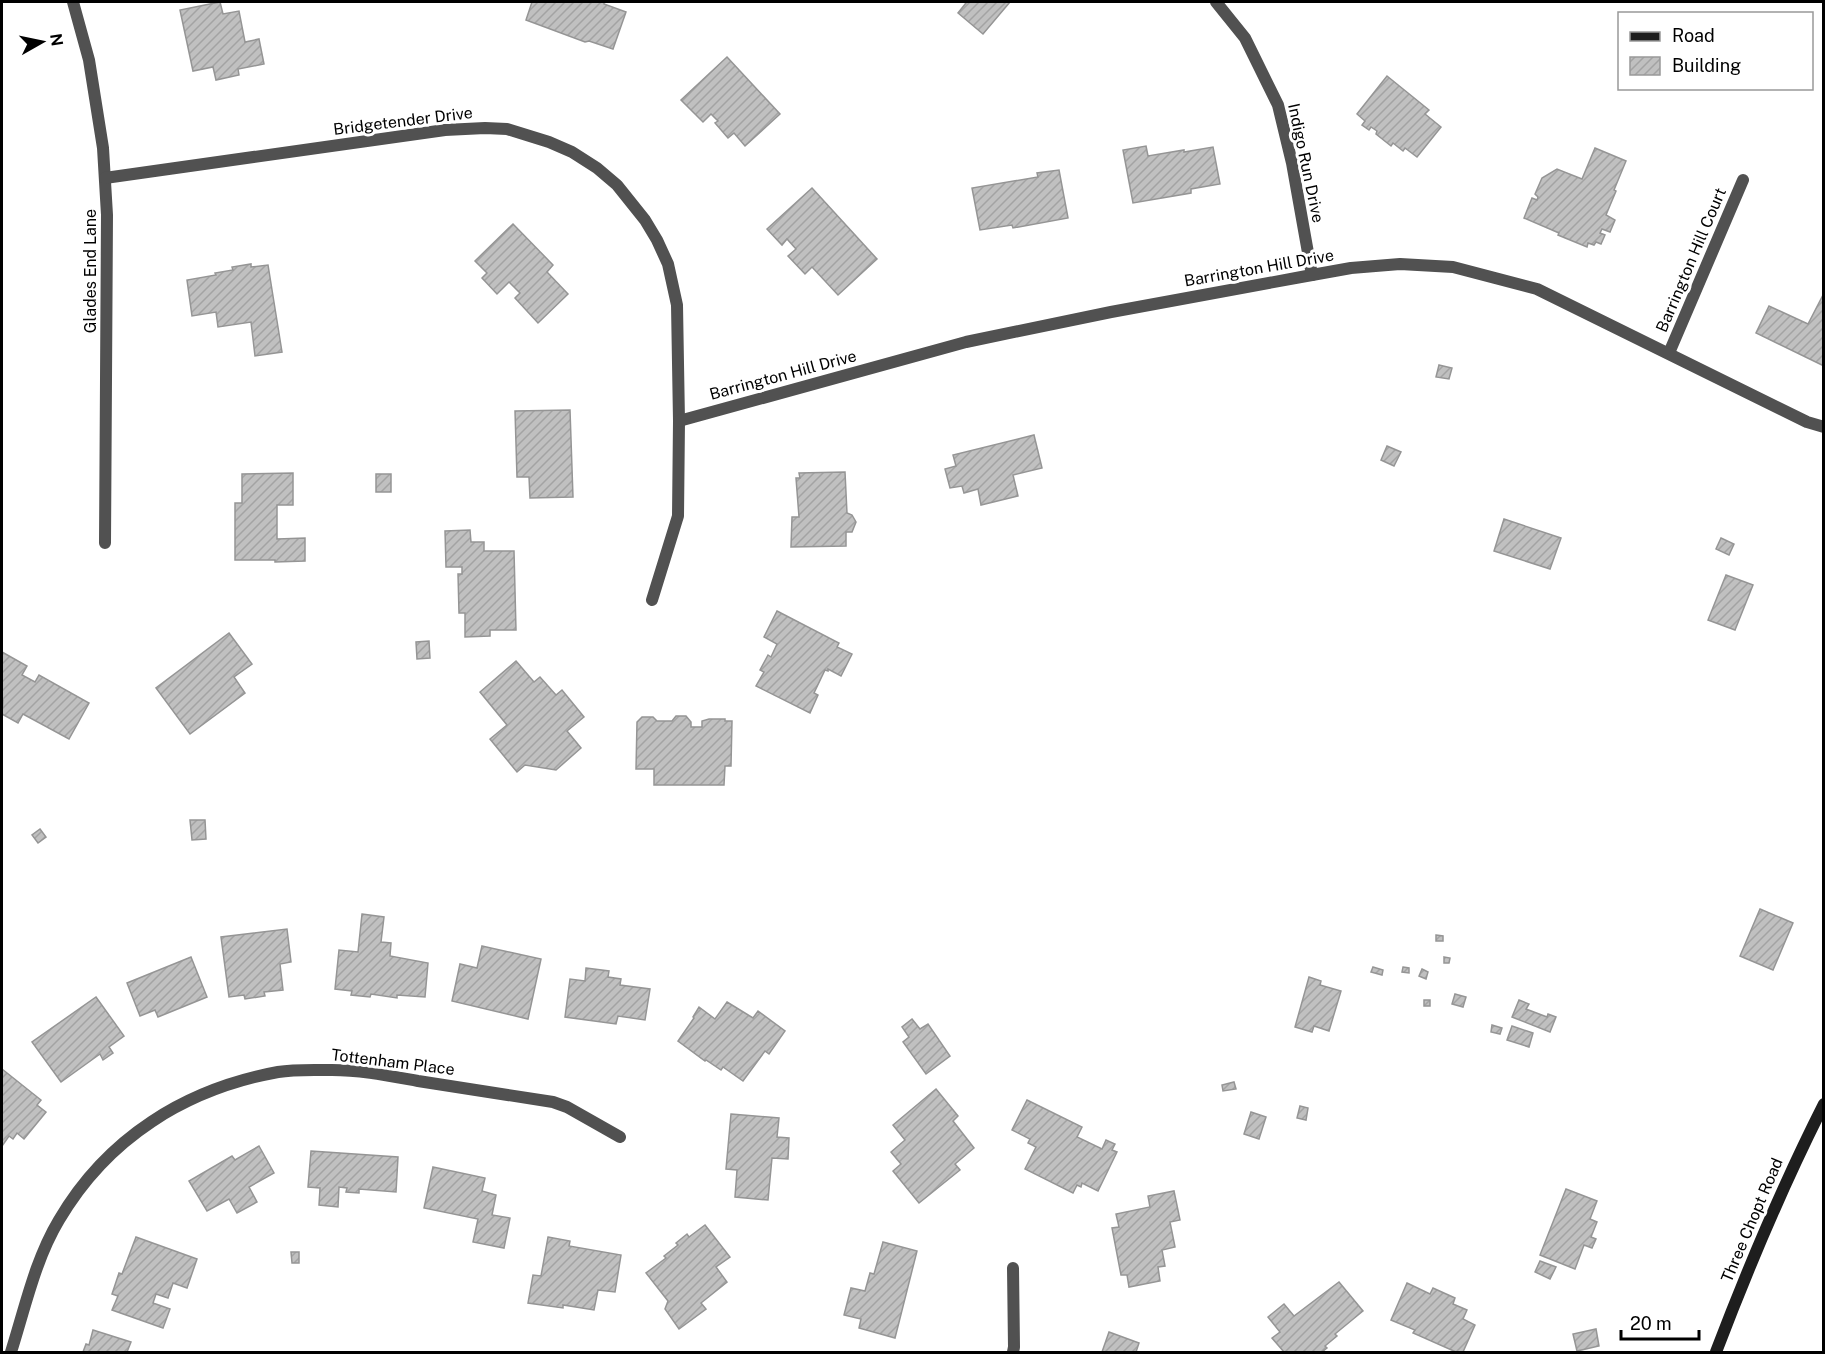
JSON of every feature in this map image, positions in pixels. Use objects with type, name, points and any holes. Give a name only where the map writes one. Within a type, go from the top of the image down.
[{"type":"main road","name":"Three Chopt Road","points":[[1716,1353],[1763,1235],[1824,1104]]},
{"type":"street","name":"Glades End Lane","points":[[73,2],[89,60],[103,148],[105,178],[107,215],[105,543]]},
{"type":"street","name":"Indigo Run Drive","points":[[1216,2],[1245,38],[1278,105],[1292,163],[1312,275]]},
{"type":"street","name":"Bridgetender Drive","points":[[105,178],[445,130],[485,128],[507,129],[549,142],[572,152],[597,168],[617,184],[636,207],[657,240],[668,264],[677,305],[678,516],[652,600]]},
{"type":"street","name":"Barrington Hill Court","points":[[1669,353],[1743,180]]},
{"type":"street","name":"Barrington Hill Drive","points":[[679,421],[966,342],[1111,312],[1312,275],[1352,268],[1400,264],[1453,267],[1537,289],[1807,422],[1824,427]]},
{"type":"street","name":"Tottenham Place","points":[[11,1353],[36,1270],[58,1221],[81,1188],[100,1165],[137,1130],[171,1108],[208,1091],[231,1083],[280,1072],[334,1070],[374,1074],[553,1102],[567,1107],[620,1137]]},
{"type":"street","points":[[1013,1268],[1013,1353]]},
{"type":"building","points":[[220,2],[223,14],[239,11],[245,42],[259,39],[264,64],[238,69],[239,75],[216,80],[213,67],[193,71],[180,10]]},
{"type":"building","points":[[532,2],[604,2],[604,4],[626,12],[613,49],[589,41],[585,42],[526,20]]},
{"type":"building","points":[[964,2],[1010,2],[983,34],[958,13],[966,3]]},
{"type":"building","points":[[727,57],[780,114],[745,146],[734,133],[728,138],[715,123],[718,121],[711,114],[703,122],[681,100]]},
{"type":"building","points":[[1387,76],[1429,110],[1425,114],[1441,127],[1417,157],[1405,148],[1403,151],[1393,143],[1391,146],[1376,134],[1377,131],[1371,127],[1369,130],[1362,125],[1365,121],[1357,114]]},
{"type":"building","points":[[1146,146],[1148,156],[1213,147],[1220,184],[1191,189],[1191,193],[1133,203],[1123,150]]},
{"type":"building","points":[[1595,148],[1626,161],[1606,215],[1615,220],[1610,232],[1602,229],[1600,233],[1605,235],[1601,244],[1588,243],[1587,247],[1524,218],[1532,198],[1537,200],[1538,197],[1535,194],[1542,178],[1557,169],[1582,179]]},
{"type":"building","points":[[1059,170],[1068,218],[1013,228],[1012,225],[980,230],[972,188],[1038,177],[1037,173]]},
{"type":"building","points":[[812,188],[877,259],[838,295],[812,267],[805,274],[788,256],[796,249],[787,239],[782,245],[767,229]]},
{"type":"building","points":[[513,224],[553,265],[547,272],[568,294],[538,323],[515,298],[520,293],[509,282],[497,294],[482,278],[487,273],[475,261]]},
{"type":"building","points":[[251,264],[251,267],[268,265],[282,352],[255,356],[251,322],[218,327],[216,312],[192,316],[187,280],[216,275],[215,273],[233,270],[232,267]]},
{"type":"building","points":[[1824,293],[1824,366],[1756,333],[1769,306],[1808,324]]},
{"type":"building","points":[[1439,365],[1452,368],[1449,379],[1436,377]]},
{"type":"building","points":[[570,410],[573,497],[530,498],[529,477],[517,477],[515,411]]},
{"type":"building","points":[[1034,435],[1042,468],[1013,475],[1018,496],[981,505],[978,489],[964,493],[962,486],[950,488],[945,469],[956,466],[953,455]]},
{"type":"building","points":[[1387,446],[1401,452],[1394,466],[1381,460]]},
{"type":"building","points":[[845,472],[847,513],[852,515],[856,522],[852,532],[846,532],[846,546],[791,547],[792,517],[799,517],[796,478],[800,478],[799,473]]},
{"type":"building","points":[[293,473],[293,505],[277,505],[277,539],[305,538],[305,561],[235,560],[235,503],[242,503],[242,474]]},
{"type":"building","points":[[376,474],[391,474],[391,492],[376,492]]},
{"type":"building","points":[[1504,519],[1561,538],[1550,569],[1494,551]]},
{"type":"building","points":[[470,530],[471,542],[484,542],[484,551],[514,551],[516,630],[490,630],[490,636],[465,637],[465,613],[459,613],[458,574],[462,574],[462,567],[446,567],[445,531]]},
{"type":"building","points":[[1721,538],[1734,544],[1729,555],[1716,549]]},
{"type":"building","points":[[1726,575],[1753,585],[1735,630],[1708,620]]},
{"type":"building","points":[[777,611],[839,643],[837,647],[852,654],[841,676],[828,669],[828,671],[825,670],[814,693],[818,695],[810,713],[756,686],[764,672],[760,670],[768,655],[771,657],[777,644],[764,637]]},
{"type":"building","points":[[229,633],[252,664],[234,677],[245,693],[190,734],[156,688]]},
{"type":"building","points":[[429,641],[430,658],[417,659],[416,642]]},
{"type":"building","points":[[2,652],[27,666],[22,675],[35,682],[39,675],[89,703],[69,739],[23,714],[18,723],[2,714]]},
{"type":"building","points":[[516,661],[534,682],[540,677],[556,695],[562,690],[584,717],[567,731],[581,748],[556,770],[525,765],[517,772],[490,739],[507,725],[480,692]]},
{"type":"building","points":[[676,716],[686,716],[691,722],[691,727],[702,727],[702,721],[709,719],[732,721],[731,766],[725,766],[724,785],[654,785],[654,769],[636,769],[637,722],[642,717],[653,717],[657,721],[672,721]]},
{"type":"building","points":[[190,820],[205,820],[206,839],[192,840]]},
{"type":"building","points":[[40,829],[46,837],[38,843],[32,835]]},
{"type":"building","points":[[1760,909],[1793,923],[1773,970],[1740,956]]},
{"type":"building","points":[[362,914],[384,917],[381,942],[391,943],[390,956],[428,963],[425,997],[397,995],[397,998],[371,994],[370,997],[351,995],[352,991],[335,989],[339,950],[358,952]]},
{"type":"building","points":[[287,929],[291,962],[280,964],[283,990],[264,992],[265,996],[245,999],[244,995],[229,997],[221,937]]},
{"type":"building","points":[[1436,935],[1443,936],[1443,941],[1436,941]]},
{"type":"building","points":[[482,946],[541,959],[528,1019],[452,1001],[460,964],[477,968]]},
{"type":"building","points":[[191,957],[207,997],[158,1017],[155,1010],[140,1016],[127,983]]},
{"type":"building","points":[[1444,957],[1450,958],[1449,963],[1444,963]]},
{"type":"building","points":[[1373,967],[1383,970],[1382,975],[1371,972]]},
{"type":"building","points":[[1403,967],[1409,968],[1409,973],[1402,972]]},
{"type":"building","points":[[586,968],[609,971],[608,977],[621,979],[620,985],[650,989],[645,1020],[618,1016],[616,1024],[565,1017],[570,979],[585,981]]},
{"type":"building","points":[[1422,969],[1428,972],[1426,979],[1419,976]]},
{"type":"building","points":[[1309,977],[1321,981],[1320,985],[1341,991],[1329,1031],[1314,1026],[1312,1032],[1295,1027]]},
{"type":"building","points":[[1455,994],[1466,997],[1463,1007],[1452,1004]]},
{"type":"building","points":[[96,997],[124,1036],[109,1047],[113,1053],[103,1060],[100,1054],[61,1082],[32,1042]]},
{"type":"building","points":[[1424,1000],[1430,1000],[1430,1006],[1424,1006]]},
{"type":"building","points":[[1519,1000],[1529,1004],[1526,1009],[1547,1017],[1548,1014],[1556,1017],[1550,1032],[1512,1017]]},
{"type":"building","points":[[727,1002],[753,1018],[758,1011],[785,1031],[769,1054],[765,1051],[743,1081],[723,1067],[721,1070],[705,1061],[678,1041],[699,1007],[715,1019]]},
{"type":"building","points":[[912,1019],[920,1029],[928,1024],[950,1056],[926,1074],[903,1042],[909,1037],[902,1027]]},
{"type":"building","points":[[1492,1025],[1502,1028],[1500,1034],[1491,1032]]},
{"type":"building","points":[[1512,1026],[1533,1033],[1529,1047],[1507,1040]]},
{"type":"building","points":[[2,1069],[41,1100],[37,1105],[46,1112],[24,1139],[17,1133],[13,1139],[9,1136],[2,1146]]},
{"type":"building","points":[[1234,1082],[1236,1089],[1223,1091],[1222,1085]]},
{"type":"building","points":[[936,1089],[958,1116],[953,1121],[974,1148],[955,1164],[960,1170],[919,1203],[893,1171],[901,1164],[891,1152],[905,1140],[893,1125]]},
{"type":"building","points":[[1027,1100],[1082,1127],[1077,1137],[1102,1149],[1106,1140],[1115,1144],[1112,1150],[1117,1152],[1098,1191],[1082,1183],[1081,1187],[1077,1185],[1073,1193],[1025,1169],[1036,1147],[1028,1143],[1030,1139],[1012,1130]]},
{"type":"building","points":[[1300,1106],[1308,1108],[1306,1120],[1297,1118]]},
{"type":"building","points":[[1251,1112],[1266,1117],[1259,1139],[1244,1134]]},
{"type":"building","points":[[731,1114],[779,1118],[777,1137],[789,1138],[788,1159],[772,1158],[768,1200],[735,1197],[737,1170],[726,1169]]},
{"type":"building","points":[[259,1146],[274,1173],[249,1187],[257,1202],[237,1213],[229,1199],[207,1211],[189,1181],[232,1156],[235,1160]]},
{"type":"building","points":[[311,1151],[398,1157],[396,1192],[359,1189],[359,1193],[346,1192],[347,1188],[339,1187],[338,1207],[319,1205],[320,1188],[308,1187]]},
{"type":"building","points":[[433,1167],[485,1178],[482,1191],[496,1195],[492,1215],[510,1218],[504,1248],[473,1242],[478,1219],[424,1208]]},
{"type":"building","points":[[1566,1189],[1597,1201],[1590,1219],[1597,1222],[1591,1237],[1596,1239],[1592,1248],[1584,1245],[1575,1269],[1540,1255]]},
{"type":"building","points":[[1174,1191],[1180,1220],[1170,1222],[1175,1247],[1162,1250],[1165,1266],[1158,1267],[1160,1281],[1129,1287],[1127,1275],[1121,1275],[1112,1228],[1119,1227],[1116,1214],[1150,1207],[1148,1196]]},
{"type":"building","points":[[705,1225],[730,1257],[716,1267],[727,1282],[701,1303],[706,1309],[679,1329],[665,1309],[668,1301],[646,1273],[666,1258],[664,1256],[687,1234],[689,1237]]},
{"type":"building","points":[[136,1237],[197,1259],[187,1288],[173,1283],[168,1298],[156,1294],[153,1303],[170,1309],[163,1328],[112,1310],[118,1296],[112,1294]]},
{"type":"building","points":[[548,1237],[570,1241],[569,1246],[621,1255],[615,1292],[598,1290],[594,1310],[528,1303],[533,1275],[541,1276]]},
{"type":"building","points":[[883,1242],[917,1251],[895,1338],[859,1328],[861,1319],[844,1315],[851,1288],[865,1291],[870,1273],[874,1274]]},
{"type":"building","points":[[291,1252],[299,1252],[299,1263],[292,1263]]},
{"type":"building","points":[[1540,1261],[1556,1267],[1550,1279],[1535,1272]]},
{"type":"building","points":[[1339,1282],[1363,1311],[1335,1334],[1337,1336],[1325,1346],[1327,1348],[1322,1352],[1284,1352],[1272,1338],[1280,1332],[1268,1317],[1284,1304],[1294,1316]]},
{"type":"building","points":[[1407,1283],[1430,1294],[1433,1288],[1455,1298],[1453,1304],[1467,1310],[1463,1319],[1475,1325],[1463,1352],[1456,1352],[1413,1333],[1415,1330],[1391,1320]]},
{"type":"building","points":[[1596,1329],[1599,1346],[1577,1351],[1573,1334]]},
{"type":"building","points":[[93,1330],[131,1342],[127,1352],[83,1352],[86,1344],[89,1345]]},
{"type":"building","points":[[1109,1332],[1139,1343],[1136,1352],[1102,1352]]}]
